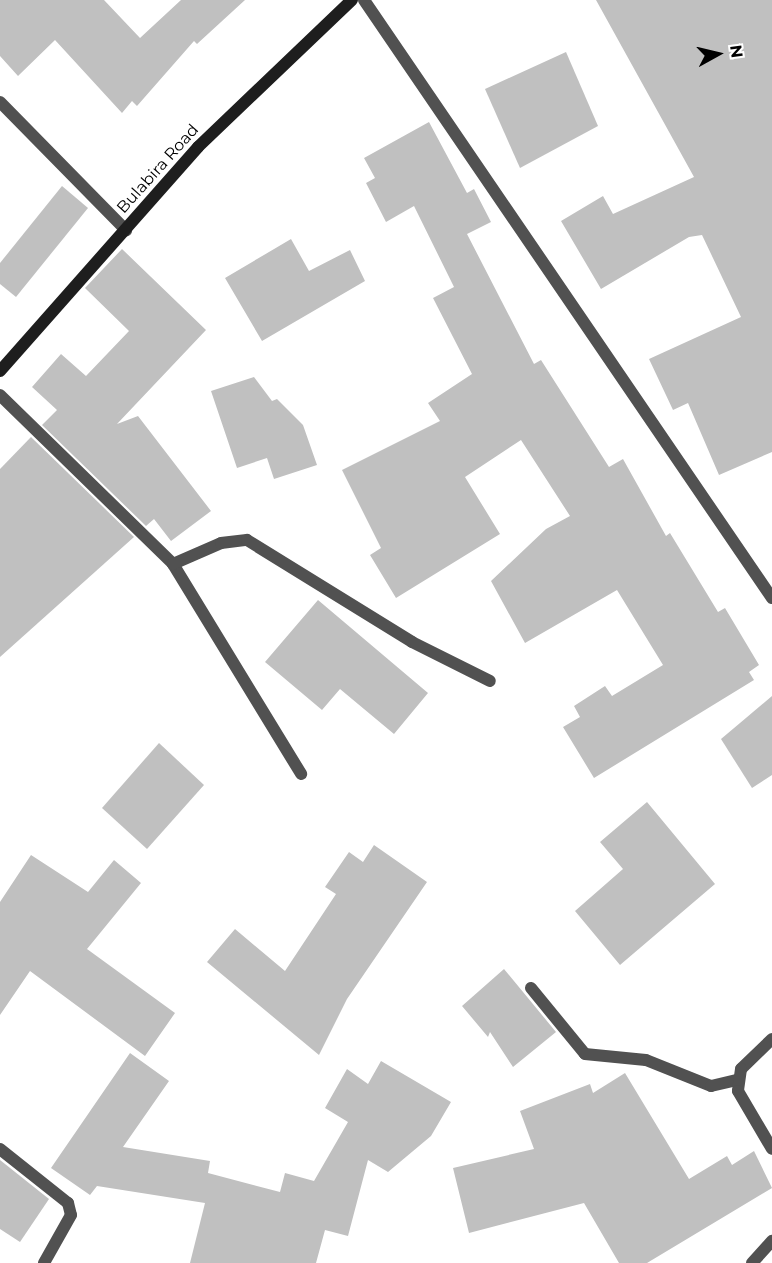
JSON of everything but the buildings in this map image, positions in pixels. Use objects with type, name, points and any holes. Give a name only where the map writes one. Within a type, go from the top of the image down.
[{"type":"street","name":"Bulabira Road","points":[[0,370],[198,147],[352,0]]},
{"type":"street","points":[[364,0],[772,598]]},
{"type":"street","points":[[0,102],[126,230]]},
{"type":"street","points":[[0,395],[173,564],[301,774]]},
{"type":"street","points":[[173,564],[221,543],[247,540],[412,642],[489,681]]},
{"type":"street","points":[[531,988],[585,1054],[646,1060],[711,1086],[738,1080]]},
{"type":"street","points":[[772,1039],[741,1069],[738,1080],[740,1103],[772,1149]]},
{"type":"street","points":[[0,1149],[68,1203],[71,1215],[44,1263]]},
{"type":"street","points":[[752,1263],[772,1241]]}]
